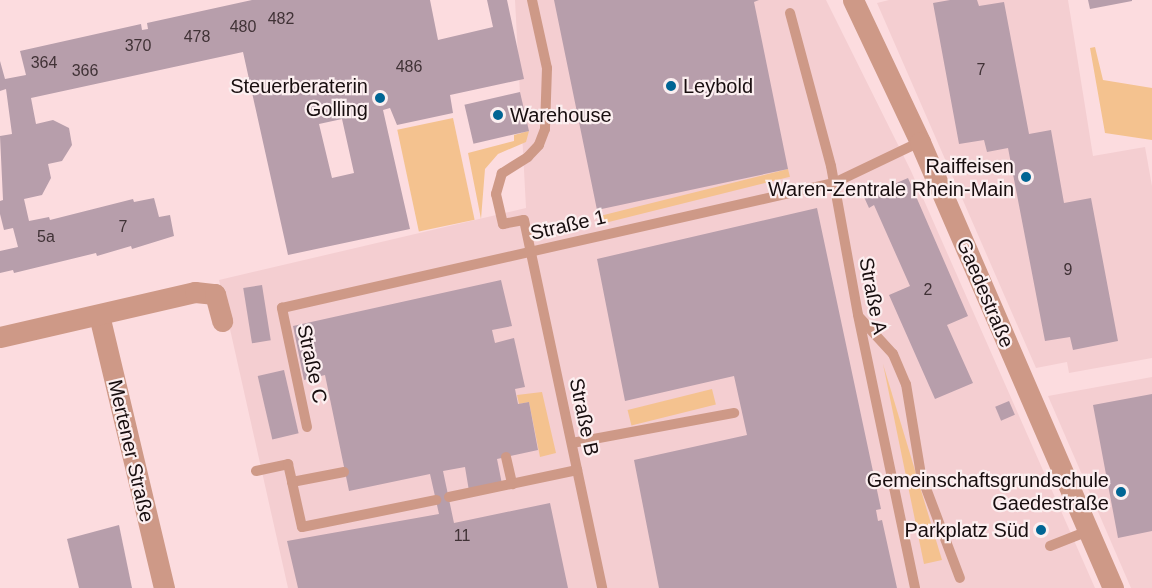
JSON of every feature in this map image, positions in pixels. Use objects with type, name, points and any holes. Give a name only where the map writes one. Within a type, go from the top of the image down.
[{"type":"street","name":"Gaedestraße","points":[[853,0],[920,142],[1113,588]]},
{"type":"street","points":[[0,338],[195,292],[215,294],[222,321]]},
{"type":"street","name":"Mertener Straße","points":[[99,315],[164,588]]},
{"type":"lane","name":"Straße B","points":[[532,0],[547,68],[545,129],[528,157],[502,173],[496,194],[503,224],[524,220],[602,588]]},
{"type":"lane","name":"Straße A","points":[[790,13],[834,183],[858,315],[915,588]]},
{"type":"lane","name":"Straße 1","points":[[282,308],[834,183],[861,173],[920,142]]},
{"type":"lane","name":"Straße C","points":[[282,308],[307,427]]},
{"type":"lane","points":[[858,315],[893,354],[906,384],[921,475],[960,578]]},
{"type":"lane","points":[[572,443],[734,413]]},
{"type":"lane","points":[[506,457],[512,484]]},
{"type":"lane","points":[[256,471],[288,464],[302,526],[436,500]]},
{"type":"lane","points":[[449,497],[577,470]]},
{"type":"lane","points":[[292,482],[344,472]]},
{"type":"lane","points":[[1050,546],[1088,531]]},
{"type":"shaded area","points":[[515,0],[826,0],[911,171],[1095,588],[288,588],[219,280],[526,208]]},
{"type":"shaded area","points":[[889,0],[1068,0],[1093,156],[1145,147],[1152,186],[1152,358],[1069,373],[1067,362],[1036,368],[877,3]]},
{"type":"shaded area","points":[[1095,47],[1103,80],[1152,88],[1152,140],[1105,133],[1090,48]]},
{"type":"shaded area","points":[[453,118],[475,220],[419,232],[397,130]]},
{"type":"shaded area","points":[[529,131],[526,142],[498,154],[485,169],[481,219],[468,153],[514,141],[514,135]]},
{"type":"shaded area","points":[[788,169],[790,177],[601,224],[599,216]]},
{"type":"shaded area","points":[[883,364],[942,560],[924,564]]},
{"type":"shaded area","name":"Gemeinschaftsgrundschule Gaedestraße","points":[[1152,377],[1152,588],[1131,588],[1048,396]]},
{"type":"shaded area","points":[[712,389],[716,405],[631,426],[628,410]]},
{"type":"shaded area","points":[[542,392],[556,453],[540,457],[529,402],[519,404],[517,395]]},
{"type":"building","points":[[252,0],[430,0],[438,40],[493,27],[487,0],[507,0],[524,79],[450,95],[453,113],[397,125],[390,108],[383,110],[410,229],[288,255],[243,52],[31,98],[36,124],[53,120],[69,128],[72,145],[62,161],[48,164],[51,178],[42,195],[24,199],[29,221],[49,217],[50,220],[133,199],[134,202],[154,198],[159,217],[170,215],[174,236],[132,249],[131,246],[97,256],[96,253],[14,273],[13,270],[0,273],[0,251],[18,247],[13,228],[4,230],[0,214],[0,201],[3,200],[0,136],[12,134],[6,89],[0,91],[0,61],[5,79],[26,75],[20,51],[141,24],[142,30],[148,29],[147,23]],"holes":[[[342,119],[354,173],[332,178],[319,124]]]},
{"type":"building","name":"Leybold","points":[[554,0],[759,0],[754,2],[788,169],[597,210]]},
{"type":"building","points":[[950,0],[977,0],[979,6],[1004,2],[1029,134],[1051,130],[1064,203],[1091,198],[1118,341],[1073,350],[1070,337],[1045,341],[1008,148],[987,152],[984,140],[959,144],[933,3]]},
{"type":"building","points":[[1088,0],[1132,0],[1132,1],[1090,9]]},
{"type":"building","points":[[520,92],[529,131],[473,144],[464,105]]},
{"type":"building","points":[[908,178],[968,316],[947,325],[973,383],[935,399],[889,295],[910,286],[874,205],[869,208],[864,197]]},
{"type":"building","points":[[817,208],[881,509],[876,510],[878,521],[882,520],[897,588],[659,588],[634,460],[747,435],[734,376],[625,401],[597,259]]},
{"type":"building","points":[[501,280],[512,326],[492,330],[495,343],[514,338],[525,387],[515,389],[518,404],[529,402],[538,450],[497,459],[502,484],[469,491],[465,467],[443,471],[454,523],[550,503],[568,588],[298,588],[287,541],[439,514],[430,474],[349,491],[325,375],[304,380],[293,326]]},
{"type":"building","points":[[262,285],[271,340],[252,343],[243,288]]},
{"type":"building","points":[[284,370],[299,433],[272,439],[258,376]]},
{"type":"building","points":[[1152,394],[1152,531],[1118,538],[1093,405]]},
{"type":"building","points":[[1009,401],[1015,415],[1001,421],[995,407]]},
{"type":"building","points":[[119,525],[132,588],[79,588],[67,539]]},
{"type":"place","name":"Leybold","points":[[671,86]]},
{"type":"place","name":"Steuerberaterin Golling","points":[[380,98]]},
{"type":"place","name":"Warehouse","points":[[498,115]]},
{"type":"place","name":"Raiffeisen Waren-Zentrale Rhein-Main","points":[[1026,177]]},
{"type":"place","name":"Gemeinschaftsgrundschule Gaedestraße","points":[[1121,492]]},
{"type":"place","name":"Parkplatz Süd","points":[[1041,530]]}]
